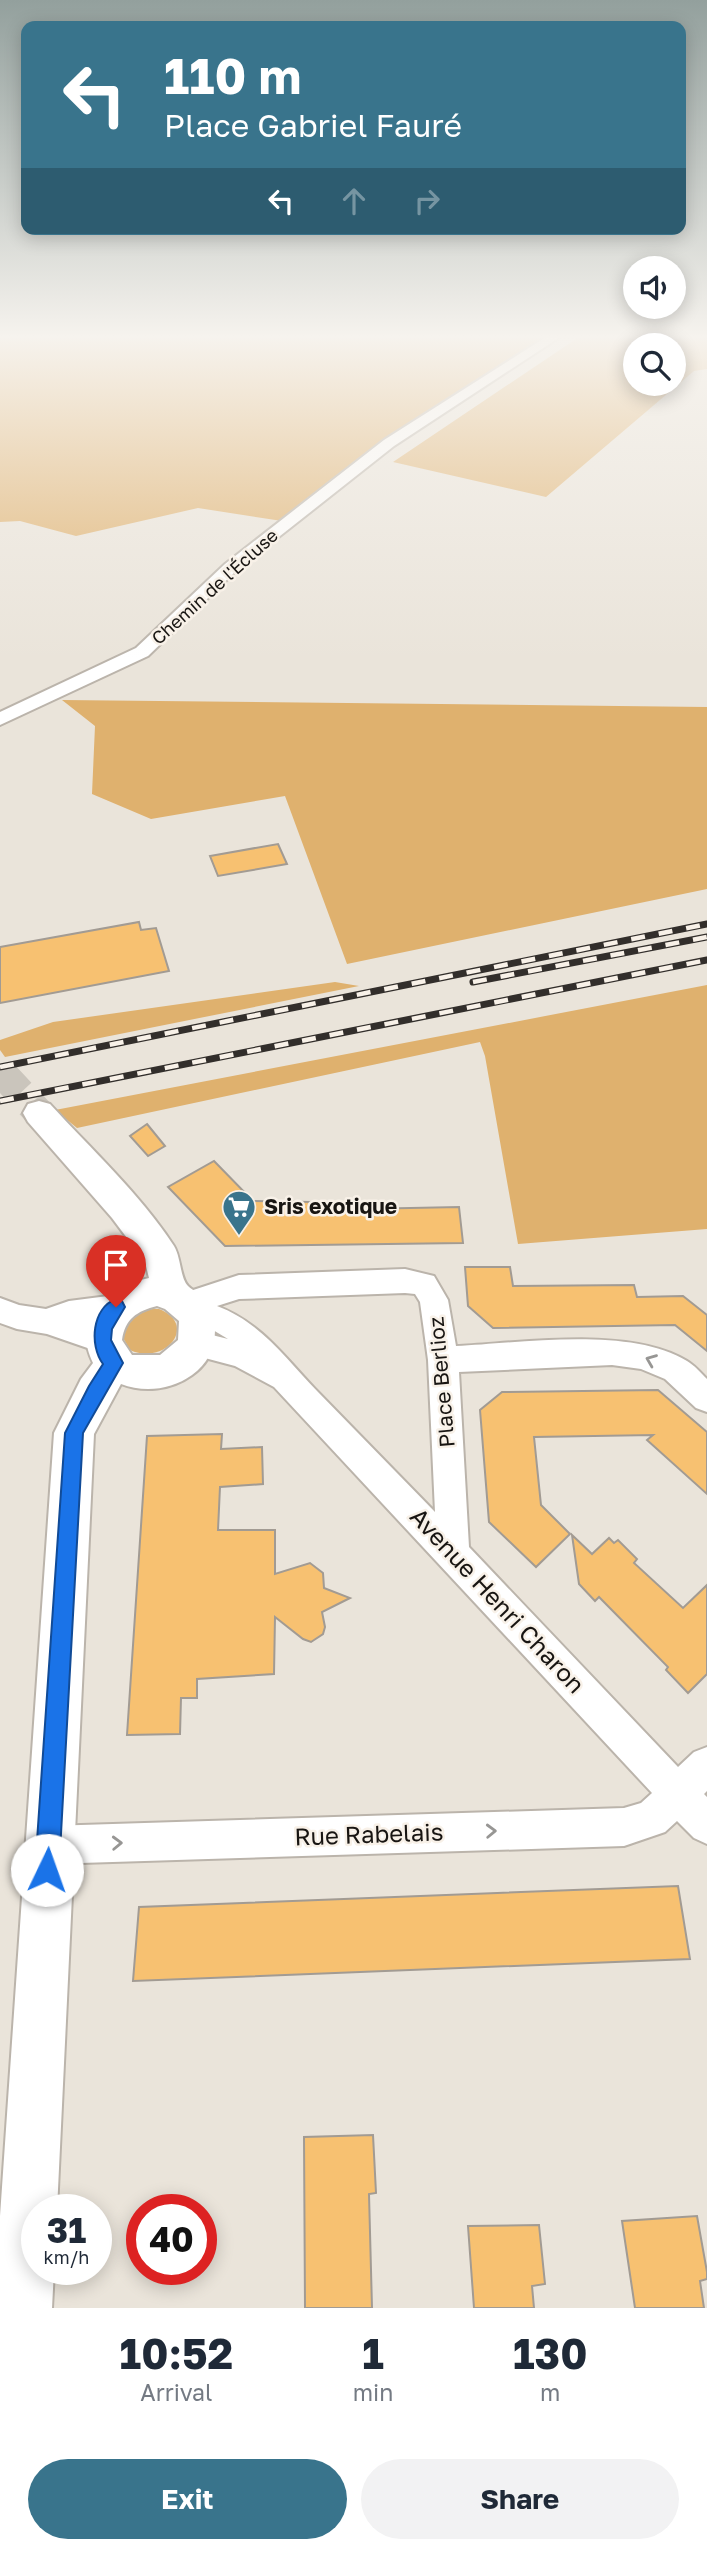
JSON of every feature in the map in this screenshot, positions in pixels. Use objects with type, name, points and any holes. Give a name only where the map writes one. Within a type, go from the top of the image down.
[{"type":"street","name":"Chemin de l'Écluse","points":[[0,719],[142,652],[231,567],[387,445]]},
{"type":"street","points":[[0,1310],[17,1317],[111,1337],[138,1374],[166,1370],[179,1364],[188,1314],[162,1256],[124,1208],[39,1113]]},
{"type":"street","name":"Place Berlioz","points":[[188,1314],[239,1287],[405,1281],[424,1284],[434,1300],[443,1360],[453,1554]]},
{"type":"street","points":[[23,2308],[74,1433],[95,1391],[111,1337],[142,1293],[188,1314]]},
{"type":"street","name":"Avenue Henri Charon","points":[[188,1314],[242,1355],[286,1379],[707,1825]]},
{"type":"street","points":[[443,1360],[612,1352],[643,1356],[676,1370],[707,1398]]},
{"type":"street","name":"Rue Rabelais","points":[[49,1845],[624,1827],[652,1819],[707,1765]]},
{"type":"shaded area","points":[[0,445],[384,445],[330,480],[282,521],[198,508],[76,536],[20,521],[0,522]]},
{"type":"shaded area","points":[[419,445],[607,445],[546,497],[393,462]]},
{"type":"shaded area","points":[[62,700],[707,707],[707,889],[347,964],[285,796],[151,819],[92,794],[95,726]]},
{"type":"shaded area","points":[[335,982],[359,986],[5,1057],[0,1050],[0,1040],[53,1022]]},
{"type":"shaded area","points":[[707,985],[707,1229],[518,1244],[485,1056],[480,1042],[77,1128],[55,1110]]},
{"type":"shaded area","points":[[159,1309],[171,1316],[176,1324],[177,1333],[173,1342],[155,1353],[130,1350],[122,1336],[127,1324],[140,1312]]},
{"type":"building","points":[[278,844],[287,864],[218,876],[210,856]]},
{"type":"building","points":[[139,922],[141,930],[156,928],[169,971],[0,1003],[0,947]]},
{"type":"building","points":[[147,1124],[165,1146],[148,1156],[130,1136]]},
{"type":"building","points":[[214,1161],[253,1201],[312,1202],[312,1210],[459,1207],[463,1243],[225,1246],[168,1187]]},
{"type":"building","points":[[465,1267],[510,1267],[513,1286],[634,1285],[637,1297],[683,1296],[707,1315],[707,1351],[675,1325],[493,1328],[468,1306]]},
{"type":"building","points":[[658,1390],[707,1432],[707,1494],[647,1440],[653,1435],[534,1437],[541,1505],[570,1534],[536,1567],[489,1522],[480,1410],[502,1392]]},
{"type":"building","points":[[222,1434],[221,1449],[262,1447],[263,1484],[220,1487],[218,1530],[275,1530],[275,1574],[310,1563],[323,1573],[324,1588],[350,1598],[322,1612],[325,1627],[323,1634],[311,1642],[275,1617],[274,1674],[197,1679],[197,1698],[181,1698],[180,1734],[127,1735],[147,1436]]},
{"type":"building","points":[[572,1535],[592,1554],[609,1538],[614,1543],[618,1540],[637,1559],[634,1563],[683,1608],[707,1585],[707,1674],[688,1693],[666,1670],[668,1667],[599,1597],[595,1601],[579,1584]]},
{"type":"building","points":[[678,1886],[690,1959],[133,1981],[139,1907]]},
{"type":"building","points":[[373,2135],[376,2193],[369,2194],[372,2308],[305,2308],[304,2137]]},
{"type":"building","points":[[697,2216],[707,2272],[707,2279],[700,2281],[704,2308],[635,2308],[622,2221]]},
{"type":"building","points":[[539,2225],[545,2284],[532,2286],[534,2308],[474,2308],[468,2226]]},
{"type":"tunnel","points":[[0,1071],[39,1113]]},
{"type":"railway","points":[[0,1067],[707,924]]},
{"type":"railway","points":[[473,982],[707,937]]},
{"type":"railway","points":[[0,1101],[707,960]]},
{"type":"place","name":"Sris exotique","points":[[239,1237]]},
{"type":"route","points":[[47,1870],[74,1433],[95,1391],[114,1363],[105,1353],[102,1340],[103,1328],[116,1307]]}]
